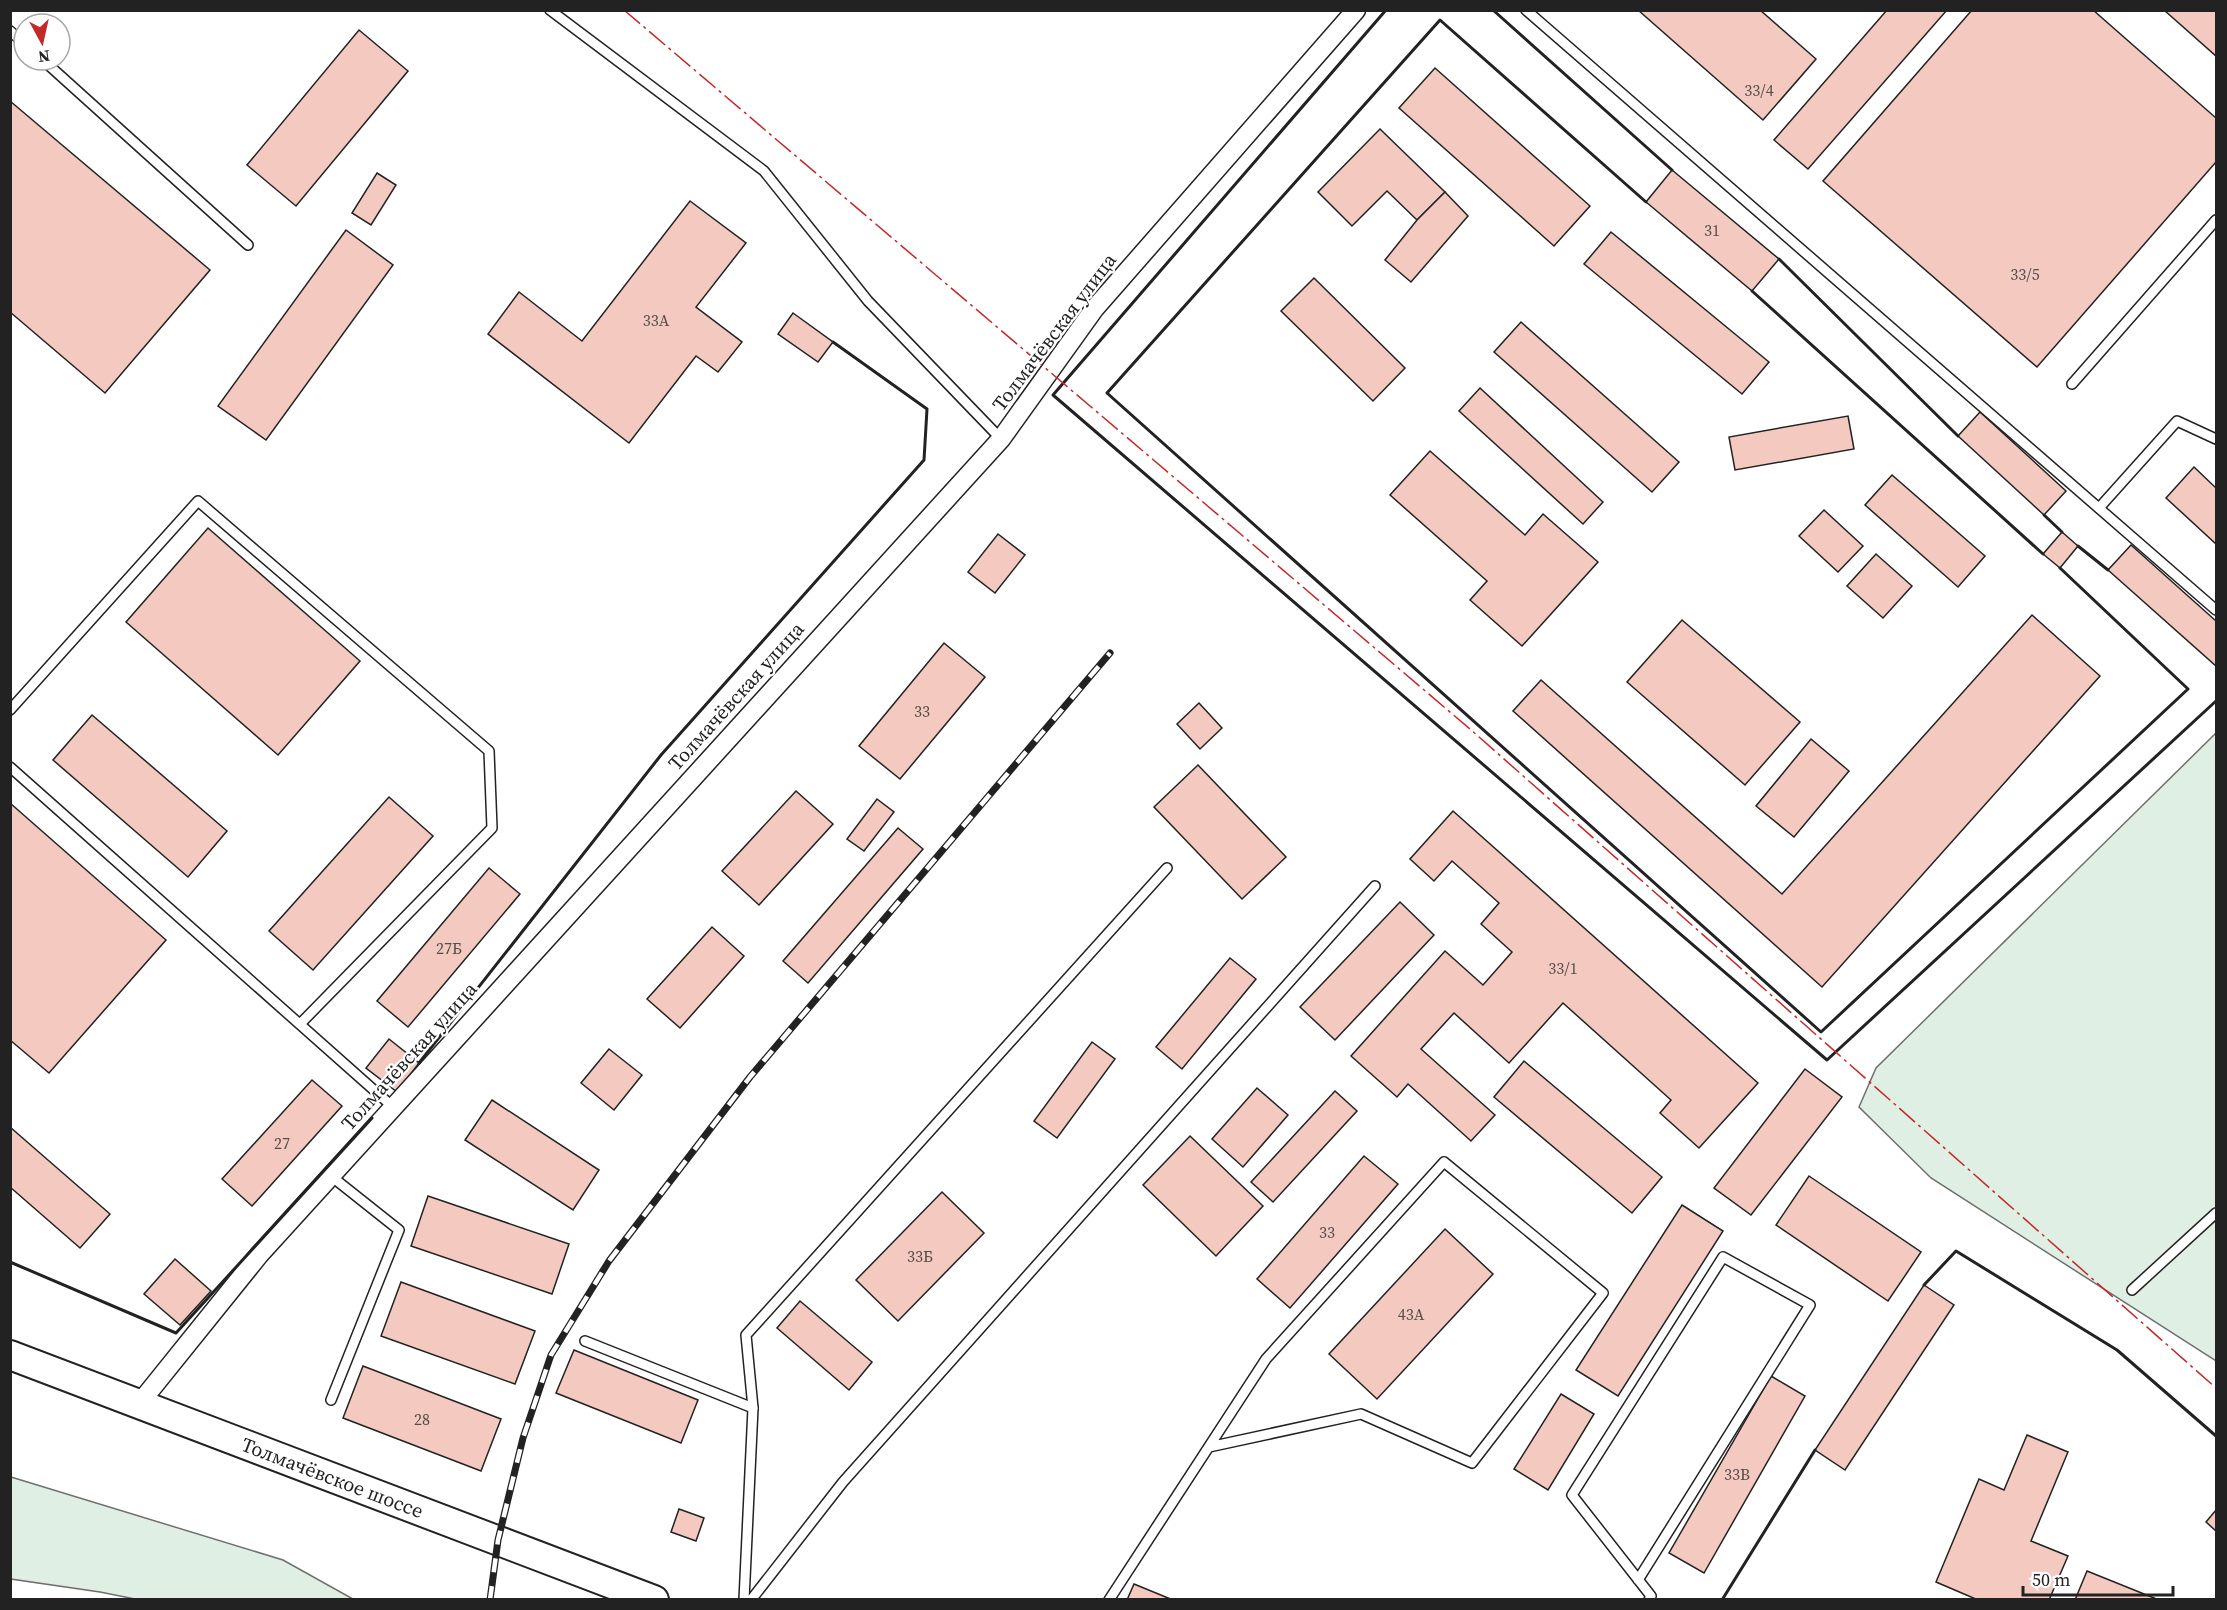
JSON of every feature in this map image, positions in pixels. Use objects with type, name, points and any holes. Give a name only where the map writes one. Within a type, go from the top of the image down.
[{"type":"main road","name":"Толмачёвское шоссе","points":[[10,1355],[654,1599]]},
{"type":"street","name":"Толмачёвская улица","points":[[139,1404],[259,1255],[1001,439],[1095,308],[1356,10]]},
{"type":"lane","points":[[550,10],[764,171],[868,301],[1001,439]]},
{"type":"lane","points":[[1526,10],[2217,610]]},
{"type":"lane","points":[[55,72],[248,245]]},
{"type":"lane","points":[[2072,384],[2217,220]]},
{"type":"lane","points":[[2099,508],[2177,421],[2217,439]]},
{"type":"lane","points":[[10,710],[198,501],[489,751],[492,828],[300,1024]]},
{"type":"lane","points":[[10,767],[393,1107]]},
{"type":"lane","points":[[744,1599],[753,1408],[746,1335],[1167,868]]},
{"type":"lane","points":[[751,1599],[843,1482],[1375,886]]},
{"type":"lane","points":[[1109,1599],[1266,1359],[1444,1162],[1604,1293],[1472,1463],[1361,1414],[1209,1447]]},
{"type":"lane","points":[[331,1176],[399,1230],[331,1400]]},
{"type":"lane","points":[[2132,1290],[2217,1213]]},
{"type":"lane","points":[[1638,1580],[1810,1305],[1723,1257],[1572,1495],[1638,1580],[1651,1596],[1649,1599]]},
{"type":"lane","points":[[585,1341],[753,1408]]},
{"type":"green space","points":[[2216,733],[2216,1361],[1931,1178],[1859,1107],[1876,1068]]},
{"type":"green space","points":[[11,1477],[283,1560],[353,1599],[135,1599],[11,1579]]},
{"type":"building","points":[[1638,10],[1760,10],[1816,59],[1763,120]]},
{"type":"building","points":[[1887,10],[1947,10],[1808,169],[1774,140]]},
{"type":"building","points":[[1972,10],[2093,10],[2216,118],[2216,162],[2037,367],[1823,181]]},
{"type":"building","points":[[2164,10],[2216,10],[2216,56]]},
{"type":"building","points":[[359,30],[408,71],[296,206],[247,165]]},
{"type":"building","points":[[1435,68],[1590,206],[1554,246],[1399,108]]},
{"type":"building","points":[[10,101],[210,270],[105,393],[10,312]]},
{"type":"building","points":[[1380,129],[1445,192],[1417,220],[1387,191],[1352,226],[1318,192]]},
{"type":"building","points":[[1672,170],[1779,259],[1752,291],[1646,202]]},
{"type":"building","points":[[377,173],[396,185],[371,225],[352,213]]},
{"type":"building","points":[[1445,192],[1468,216],[1411,282],[1385,260],[1417,220]]},
{"type":"building","points":[[690,201],[746,243],[696,307],[742,342],[718,372],[696,356],[629,443],[488,334],[519,292],[582,341]]},
{"type":"building","points":[[346,230],[393,265],[266,440],[218,406]]},
{"type":"building","points":[[1611,232],[1769,362],[1742,394],[1584,264]]},
{"type":"building","points":[[1314,278],[1405,368],[1373,401],[1281,311]]},
{"type":"building","points":[[793,313],[833,342],[818,362],[778,334]]},
{"type":"building","points":[[1521,322],[1679,462],[1652,492],[1494,352]]},
{"type":"building","points":[[1480,388],[1603,502],[1583,524],[1459,411]]},
{"type":"building","points":[[1980,412],[2066,491],[2044,515],[1958,436]]},
{"type":"building","points":[[1848,416],[1854,449],[1735,470],[1729,437]]},
{"type":"building","points":[[1430,451],[1525,535],[1543,514],[1598,562],[1522,646],[1470,600],[1487,581],[1390,495]]},
{"type":"building","points":[[2194,467],[2216,488],[2216,544],[2166,498]]},
{"type":"building","points":[[1892,475],[1985,556],[1958,587],[1865,505]]},
{"type":"building","points":[[1824,510],[1863,546],[1838,572],[1799,536]]},
{"type":"building","points":[[208,528],[360,661],[278,755],[126,622]]},
{"type":"building","points":[[2062,532],[2078,546],[2060,568],[2043,554]]},
{"type":"building","points":[[998,534],[1025,555],[995,593],[968,572]]},
{"type":"building","points":[[2131,545],[2216,621],[2216,666],[2108,570]]},
{"type":"building","points":[[1876,554],[1912,586],[1883,618],[1847,586]]},
{"type":"building","points":[[2032,615],[2100,676],[1822,987],[1513,711],[1541,680],[1782,894]]},
{"type":"building","points":[[1682,620],[1800,722],[1745,785],[1627,682]]},
{"type":"building","points":[[944,643],[985,677],[900,779],[859,746]]},
{"type":"building","points":[[1199,703],[1222,728],[1200,749],[1177,724]]},
{"type":"building","points":[[92,715],[227,831],[188,877],[53,760]]},
{"type":"building","points":[[1811,739],[1849,771],[1794,837],[1756,806]]},
{"type":"building","points":[[1198,765],[1286,857],[1242,899],[1154,807]]},
{"type":"building","points":[[796,791],[833,824],[759,905],[722,871]]},
{"type":"building","points":[[389,797],[433,836],[313,970],[269,931]]},
{"type":"building","points":[[877,799],[894,812],[864,851],[847,839]]},
{"type":"building","points":[[10,803],[166,940],[49,1073],[10,1040]]},
{"type":"building","points":[[1453,811],[1758,1083],[1699,1148],[1660,1113],[1671,1100],[1563,1003],[1509,1063],[1454,1013],[1421,1049],[1495,1115],[1471,1141],[1408,1084],[1397,1097],[1351,1056],[1445,951],[1483,985],[1512,952],[1481,924],[1499,903],[1452,861],[1434,881],[1410,859]]},
{"type":"building","points":[[898,828],[923,849],[808,983],[783,961]]},
{"type":"building","points":[[489,868],[520,894],[408,1027],[377,1001]]},
{"type":"building","points":[[1400,902],[1434,935],[1335,1040],[1300,1007]]},
{"type":"building","points":[[712,927],[744,956],[680,1028],[647,999]]},
{"type":"building","points":[[1230,958],[1256,979],[1182,1069],[1156,1047]]},
{"type":"building","points":[[389,1039],[419,1063],[397,1092],[366,1068]]},
{"type":"building","points":[[1092,1042],[1115,1059],[1057,1138],[1034,1121]]},
{"type":"building","points":[[609,1049],[642,1075],[614,1110],[581,1083]]},
{"type":"building","points":[[1524,1061],[1662,1177],[1632,1213],[1494,1097]]},
{"type":"building","points":[[1805,1069],[1842,1097],[1751,1215],[1714,1188]]},
{"type":"building","points":[[312,1080],[342,1106],[252,1206],[222,1179]]},
{"type":"building","points":[[1257,1088],[1288,1115],[1243,1167],[1212,1139]]},
{"type":"building","points":[[1335,1091],[1357,1111],[1273,1202],[1251,1182]]},
{"type":"building","points":[[492,1100],[599,1170],[573,1210],[465,1140]]},
{"type":"building","points":[[10,1127],[110,1214],[80,1248],[10,1187]]},
{"type":"building","points":[[1190,1136],[1263,1206],[1216,1256],[1143,1185]]},
{"type":"building","points":[[1364,1156],[1398,1184],[1290,1308],[1257,1279]]},
{"type":"building","points":[[1809,1176],[1921,1252],[1888,1301],[1776,1225]]},
{"type":"building","points":[[942,1192],[984,1233],[898,1321],[856,1280]]},
{"type":"building","points":[[428,1196],[569,1244],[552,1294],[411,1246]]},
{"type":"building","points":[[1682,1205],[1723,1231],[1618,1396],[1576,1370]]},
{"type":"building","points":[[1445,1229],[1493,1274],[1377,1399],[1329,1354]]},
{"type":"building","points":[[175,1259],[211,1291],[180,1325],[144,1294]]},
{"type":"building","points":[[401,1282],[535,1331],[515,1384],[381,1336]]},
{"type":"building","points":[[1924,1285],[1954,1305],[1845,1470],[1815,1450]]},
{"type":"building","points":[[800,1301],[872,1362],[849,1390],[777,1328]]},
{"type":"building","points":[[574,1350],[698,1400],[681,1443],[556,1393]]},
{"type":"building","points":[[363,1366],[501,1419],[481,1471],[343,1418]]},
{"type":"building","points":[[1771,1376],[1805,1396],[1704,1573],[1669,1553]]},
{"type":"building","points":[[1561,1394],[1594,1414],[1548,1490],[1514,1469]]},
{"type":"building","points":[[2027,1435],[2068,1452],[2031,1541],[2068,1556],[2049,1600],[1978,1600],[1936,1582],[1979,1479],[2004,1490]]},
{"type":"building","points":[[679,1509],[704,1518],[696,1541],[671,1532]]},
{"type":"building","points":[[2216,1510],[2216,1531],[2206,1522]]},
{"type":"building","points":[[2087,1571],[2159,1600],[2075,1600]]},
{"type":"building","points":[[1134,1584],[1173,1600],[1127,1600]]},
{"type":"railway","points":[[490,1600],[498,1540],[523,1438],[551,1355],[609,1261],[750,1077],[1110,653]]},
{"type":"wall","points":[[1386,10],[1053,395],[1827,1060],[2216,701]]},
{"type":"wall","points":[[1493,10],[1672,170]]},
{"type":"wall","points":[[1646,202],[1440,20],[1107,393],[1821,1032],[2188,689],[2060,568]]},
{"type":"wall","points":[[1779,259],[1958,436]]},
{"type":"wall","points":[[1752,291],[2043,554]]},
{"type":"wall","points":[[419,1063],[661,755],[924,460],[927,409],[833,342]]},
{"type":"wall","points":[[2044,515],[2062,532]]},
{"type":"wall","points":[[2078,546],[2108,570]]},
{"type":"wall","points":[[10,1262],[176,1333],[372,1118]]},
{"type":"wall","points":[[1924,1285],[1956,1251],[2117,1350],[2216,1436]]},
{"type":"wall","points":[[1722,1600],[1815,1450]]},
{"type":"power","points":[[624,10],[1470,729],[2216,1388]]}]
